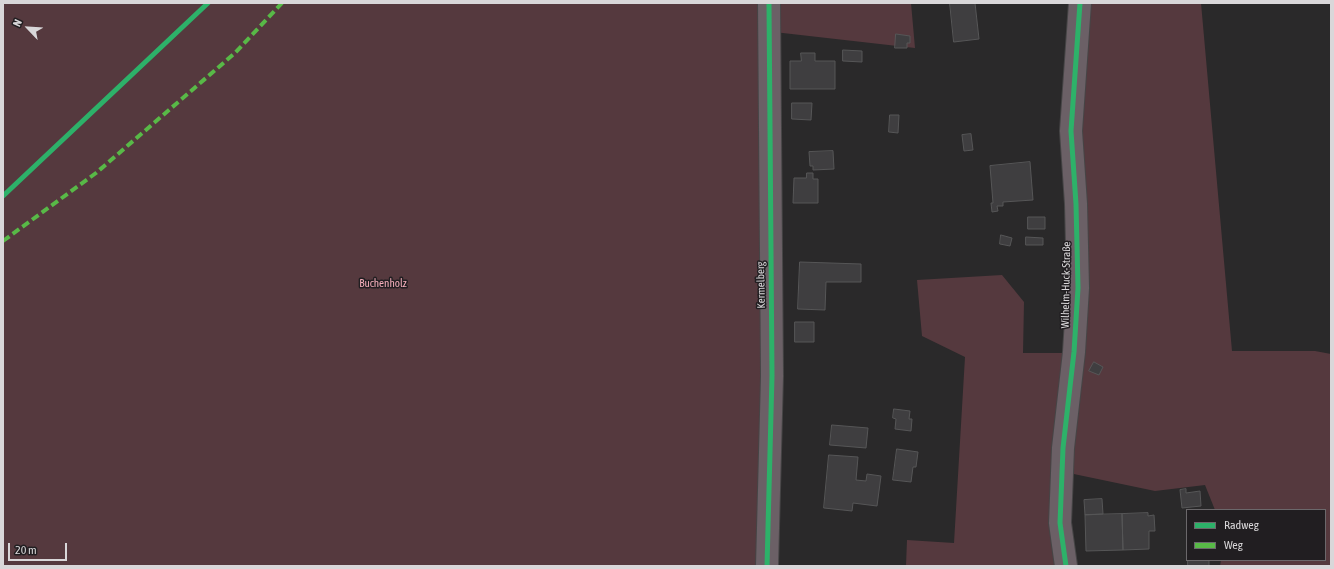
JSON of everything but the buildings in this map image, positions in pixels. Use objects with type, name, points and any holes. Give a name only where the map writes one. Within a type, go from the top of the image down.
[{"type":"street","name":"Kermelberg","points":[[767,566],[772,376],[769,3]]},
{"type":"street","name":"Wilhelm-Huck-Straße","points":[[1066,566],[1060,523],[1063,448],[1074,352],[1078,288],[1076,204],[1071,131],[1080,3]]},
{"type":"green space","name":"Buchenholz","points":[[3,3],[762,3],[764,566],[3,566]]},
{"type":"green space","points":[[774,3],[911,3],[915,48],[774,32]]},
{"type":"green space","points":[[1087,3],[1201,3],[1232,351],[1315,351],[1331,354],[1331,566],[1220,566],[1221,561],[1326,561],[1326,509],[1215,509],[1205,485],[1155,491],[1069,473],[1079,130]]},
{"type":"green space","points":[[1002,275],[1024,302],[1023,353],[1066,353],[1061,566],[906,566],[907,540],[954,543],[965,357],[922,336],[917,280]]},
{"type":"marked path","points":[[3,241],[96,173],[235,53],[282,3]]},
{"type":"cycle path","points":[[3,196],[208,3]]},
{"type":"cycle path","points":[[767,566],[772,376],[769,3]]},
{"type":"cycle path","points":[[1066,566],[1060,523],[1063,448],[1074,352],[1078,288],[1076,204],[1071,131],[1080,3]]}]
